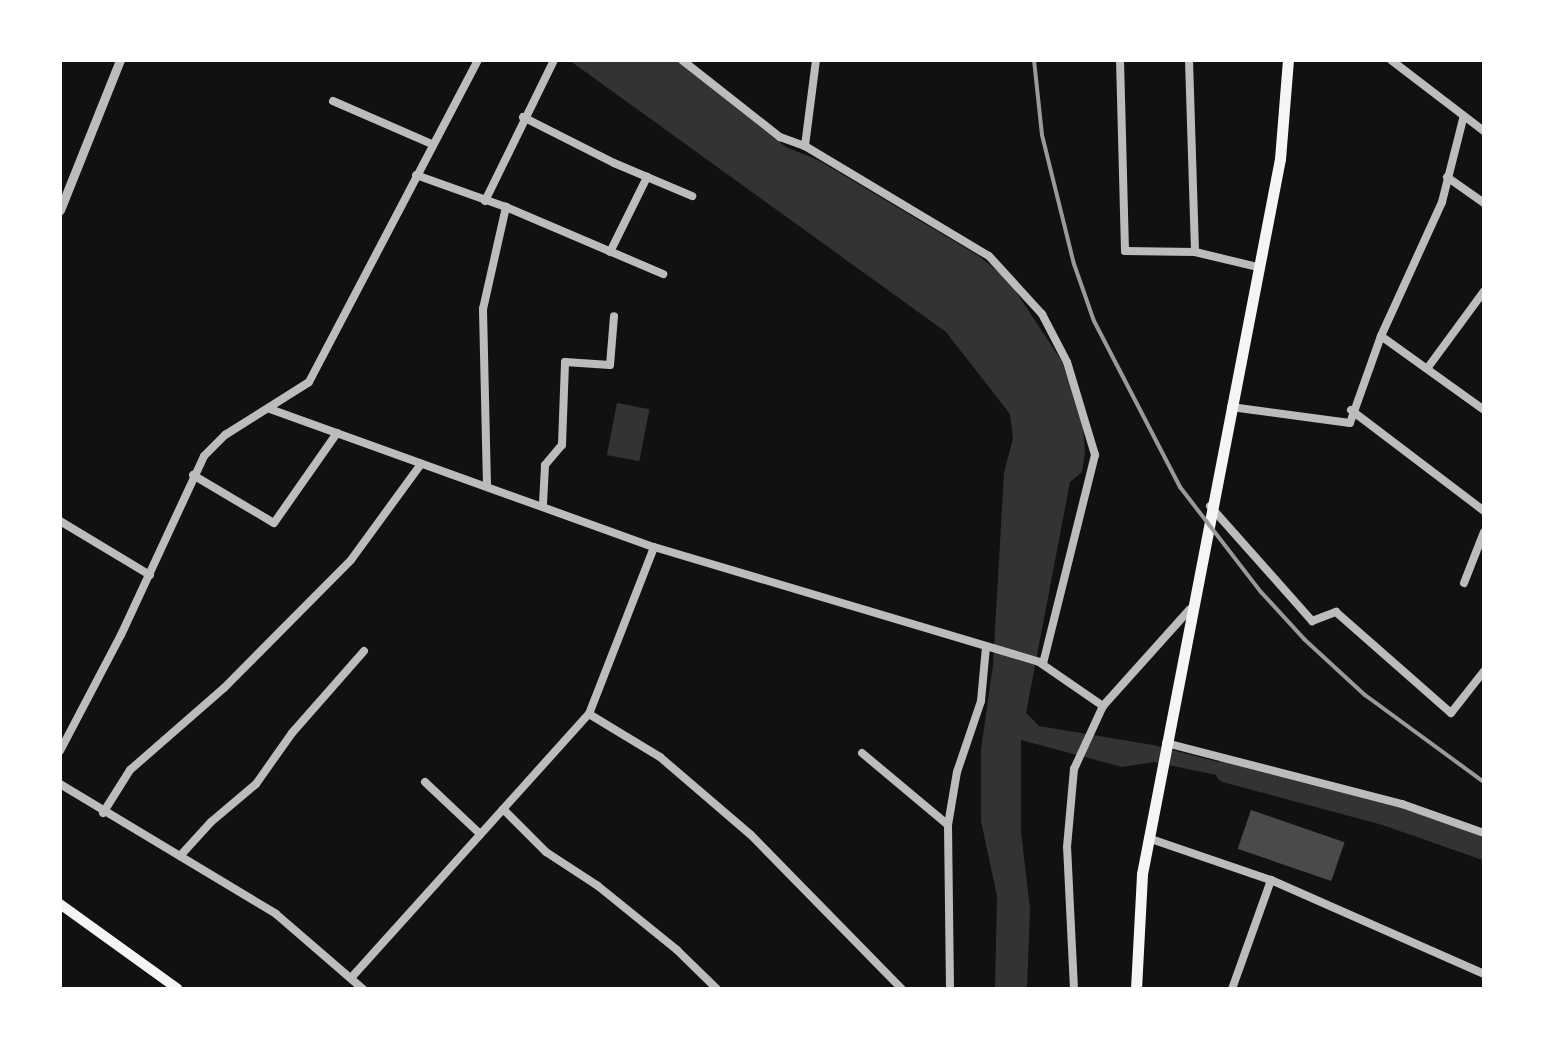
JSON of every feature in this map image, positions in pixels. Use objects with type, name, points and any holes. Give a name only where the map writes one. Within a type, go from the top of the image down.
[{"type":"highway","points":[[1136,989],[1138,911],[1148,838],[1280,159],[1288,60]]},
{"type":"main road","points":[[60,904],[178,989]]},
{"type":"street","points":[[60,210],[120,60]]},
{"type":"street","points":[[60,751],[150,575],[192,475],[210,448],[309,382],[478,60]]},
{"type":"street","points":[[485,200],[554,60]]},
{"type":"street","points":[[682,60],[780,137],[805,146],[989,256],[1042,314],[1068,362],[1095,455],[1041,663]]},
{"type":"street","points":[[805,146],[816,60]]},
{"type":"street","points":[[1120,60],[1124,251],[1195,252],[1258,267]]},
{"type":"street","points":[[1190,60],[1195,252]]},
{"type":"street","points":[[1390,60],[1462,119],[1484,131]]},
{"type":"street","points":[[333,101],[432,144]]},
{"type":"street","points":[[524,117],[692,196]]},
{"type":"street","points":[[1230,407],[1350,422],[1351,410],[1381,336],[1442,202],[1462,119]]},
{"type":"street","points":[[416,175],[663,274]]},
{"type":"street","points":[[1447,176],[1484,204]]},
{"type":"street","points":[[610,252],[647,178]]},
{"type":"street","points":[[487,486],[484,309],[506,208]]},
{"type":"street","points":[[1429,366],[1484,291]]},
{"type":"street","points":[[543,504],[546,464],[562,444],[565,362],[610,365],[614,316]]},
{"type":"street","points":[[1381,336],[1429,366],[1484,410]]},
{"type":"street","points":[[270,408],[654,546],[1041,663],[1103,706]]},
{"type":"street","points":[[1351,410],[1484,511]]},
{"type":"street","points":[[192,475],[274,523],[337,434]]},
{"type":"street","points":[[102,813],[130,770],[224,688],[351,560],[421,464]]},
{"type":"street","points":[[1210,506],[1312,622],[1336,612],[1452,713],[1484,672]]},
{"type":"street","points":[[60,521],[150,575]]},
{"type":"street","points":[[1464,584],[1484,532]]},
{"type":"street","points":[[351,978],[590,714],[654,546]]},
{"type":"street","points":[[1074,989],[1067,847],[1070,796],[1079,755],[1103,706],[1193,606]]},
{"type":"street","points":[[950,989],[948,825],[957,772],[981,702],[989,648]]},
{"type":"street","points":[[180,856],[210,822],[256,784],[292,733],[364,652]]},
{"type":"street","points":[[590,714],[660,757],[752,834],[902,989]]},
{"type":"street","points":[[1166,744],[1402,804],[1484,833]]},
{"type":"street","points":[[862,753],[948,825]]},
{"type":"street","points":[[425,782],[480,834]]},
{"type":"street","points":[[60,784],[102,813],[276,914],[363,989]]},
{"type":"street","points":[[502,809],[546,852],[625,907],[717,989]]},
{"type":"street","points":[[1148,838],[1271,880],[1484,974]]},
{"type":"street","points":[[1232,989],[1271,880]]},
{"type":"shaded area","points":[[569,60],[676,60],[786,147],[818,160],[979,256],[1009,281],[1061,360],[1082,413],[1085,453],[1082,472],[1070,482],[1026,713],[1039,726],[1153,745],[1257,772],[1254,784],[1248,786],[1231,778],[1154,762],[1122,767],[1021,740],[1021,831],[1030,909],[1027,989],[995,989],[997,896],[981,821],[981,749],[993,665],[1004,473],[1013,438],[1010,414],[946,332]]},
{"type":"shaded area","points":[[617,403],[649,409],[639,461],[607,455]]},
{"type":"building","points":[[1251,810],[1345,842],[1331,881],[1238,849]]},
{"type":"waterway","points":[[1227,770],[1384,812],[1484,847]]},
{"type":"railway","points":[[1034,60],[1042,135],[1074,264],[1094,321],[1180,487],[1261,592],[1304,639],[1365,695],[1484,782]]}]
